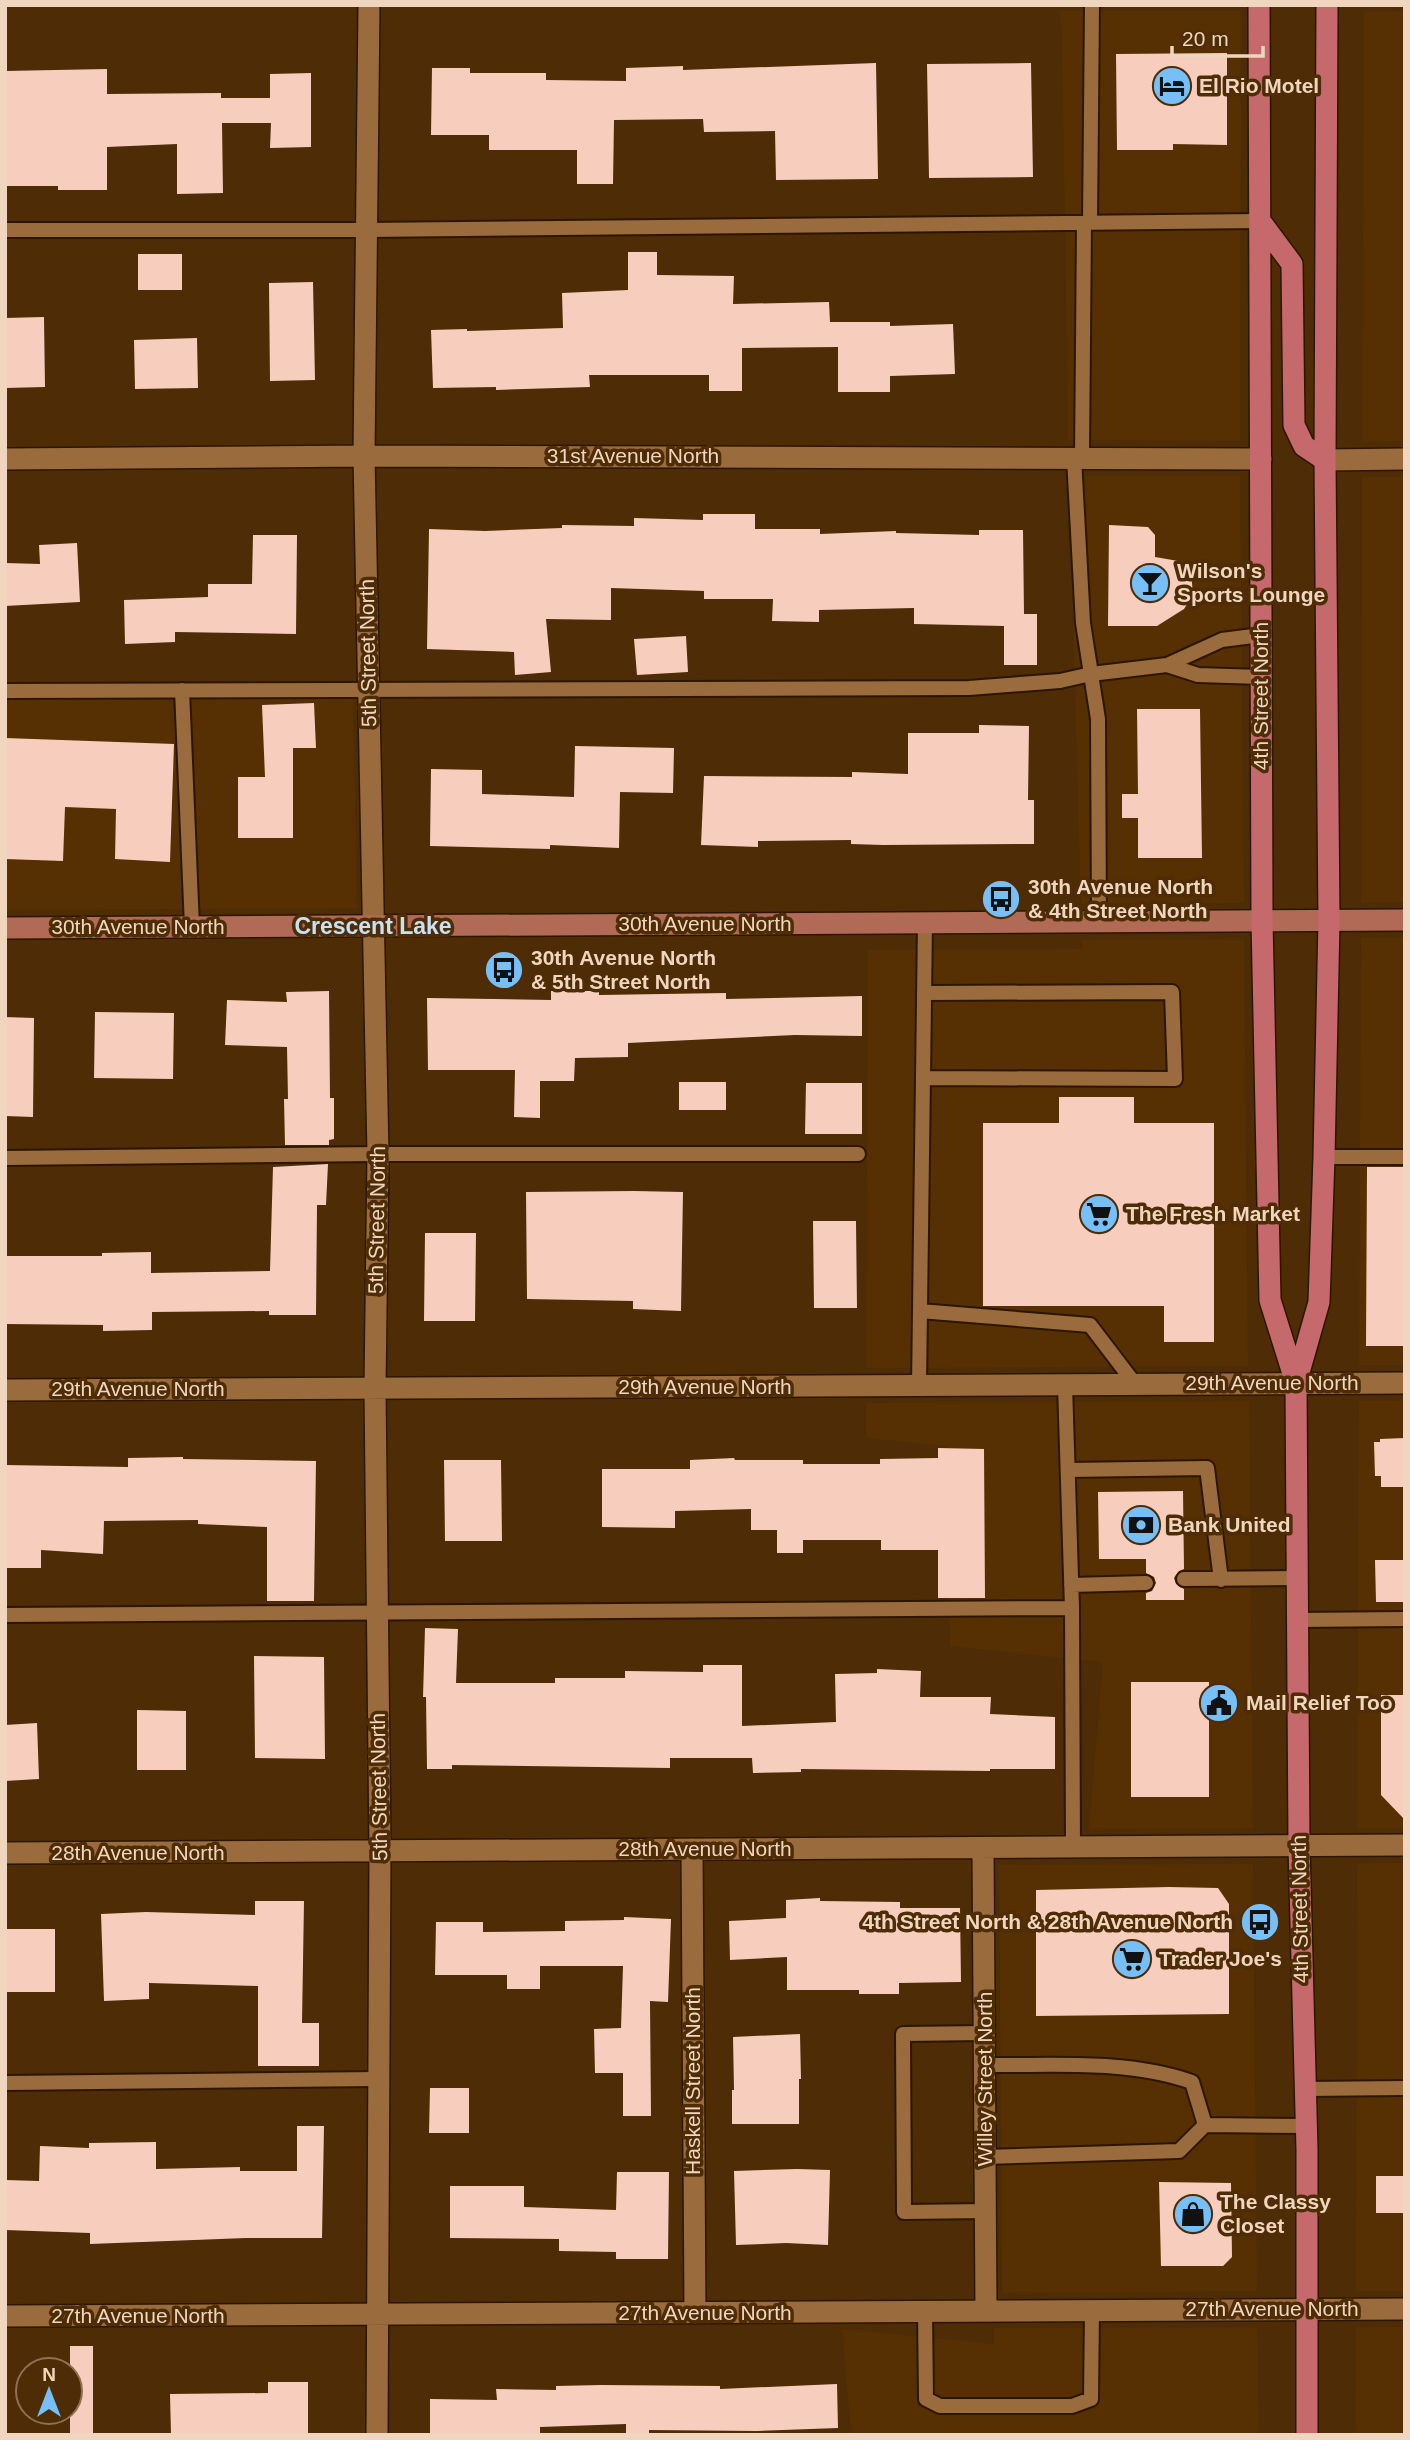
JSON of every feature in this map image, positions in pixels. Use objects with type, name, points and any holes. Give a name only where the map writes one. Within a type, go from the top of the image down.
[{"type":"main road","name":"4th Street North","points":[[1259,5],[1262,921],[1270,1300],[1296,1383]]},
{"type":"main road","name":"4th Street North","points":[[1307,2435],[1306,2126],[1299,1846],[1296,1383],[1319,1302],[1324,1157],[1329,920],[1325,460],[1327,5]]},
{"type":"main road","points":[[1260,221],[1292,264],[1294,425],[1304,446],[1325,460]]},
{"type":"street","name":"5th Street North","points":[[369,5],[364,456],[378,1154],[375,1388],[380,1851],[377,2435]]},
{"type":"street","name":"31st Avenue North","points":[[5,459],[364,456],[1261,459]]},
{"type":"street","points":[[1325,460],[1405,459]]},
{"type":"street","name":"30th Avenue North","points":[[5,928],[1405,920]]},
{"type":"street","name":"29th Avenue North","points":[[5,1390],[1405,1383]]},
{"type":"street","name":"28th Avenue North","points":[[5,1853],[1405,1845]]},
{"type":"street","name":"Willey Street North","points":[[983,1848],[986,2311]]},
{"type":"street","name":"Haskell Street North","points":[[692,1849],[695,2313]]},
{"type":"street","name":"27th Avenue North","points":[[5,2316],[1405,2309]]},
{"type":"lane","points":[[1092,5],[1078,458],[1083,623],[1098,719],[1099,922]]},
{"type":"lane","points":[[5,230],[367,230],[1260,221]]},
{"type":"lane","points":[[5,691],[969,688],[1060,681],[1091,674],[1167,665],[1222,640],[1261,635]]},
{"type":"lane","points":[[1167,665],[1198,675],[1261,677]]},
{"type":"lane","points":[[181,690],[192,927]]},
{"type":"lane","points":[[919,1386],[925,923]]},
{"type":"lane","points":[[923,1078],[1175,1079],[1172,992],[924,993]]},
{"type":"lane","points":[[5,1158],[378,1154],[858,1154]]},
{"type":"lane","points":[[1324,1157],[1405,1157]]},
{"type":"lane","points":[[920,1311],[1090,1325],[1135,1384]]},
{"type":"lane","points":[[1065,1385],[1072,1608],[1073,1847]]},
{"type":"lane","points":[[1068,1470],[1207,1468],[1221,1580]]},
{"type":"lane","points":[[1184,1579],[1297,1578]]},
{"type":"lane","points":[[1071,1585],[1146,1583]]},
{"type":"lane","points":[[5,1615],[1072,1608]]},
{"type":"lane","points":[[1297,1620],[1405,1619]]},
{"type":"lane","points":[[985,2033],[903,2034],[904,2212],[986,2211]]},
{"type":"lane","points":[[985,2065],[1106,2066],[1165,2073],[1192,2082],[1205,2125]]},
{"type":"lane","points":[[5,2083],[379,2079]]},
{"type":"lane","points":[[1305,2089],[1405,2088]]},
{"type":"lane","points":[[985,2157],[1179,2151],[1205,2125],[1306,2126]]},
{"type":"lane","points":[[925,2311],[926,2399],[940,2406],[1072,2406],[1091,2399],[1092,2310]]},
{"type":"shaded area","points":[[1059,11],[1241,11],[1240,441],[1068,440],[1062,29]]},
{"type":"shaded area","points":[[1405,11],[1405,441],[1362,442],[1364,12]]},
{"type":"shaded area","points":[[1069,476],[1240,476],[1244,903],[1081,904]]},
{"type":"shaded area","points":[[1362,477],[1405,477],[1405,902],[1361,903]]},
{"type":"shaded area","points":[[353,684],[357,908],[5,910],[5,694]]},
{"type":"shaded area","points":[[1361,938],[1405,938],[1405,1365],[1359,1365]]},
{"type":"shaded area","points":[[1244,939],[1248,1366],[866,1368],[868,950],[1082,949],[1082,940]]},
{"type":"shaded area","points":[[1249,1401],[1253,1828],[1089,1829],[1103,1662],[950,1646],[947,1446],[866,1438],[866,1403]]},
{"type":"shaded area","points":[[1359,1401],[1405,1401],[1405,1828],[1357,1828]]},
{"type":"shaded area","points":[[1357,1863],[1405,1863],[1405,2291],[1356,2291]]},
{"type":"shaded area","points":[[1253,1864],[1257,2291],[1002,2293],[999,1865]]},
{"type":"shaded area","points":[[1257,2327],[1259,2435],[851,2435],[842,2329],[994,2344],[994,2328]]},
{"type":"shaded area","points":[[1356,2327],[1405,2327],[1405,2435],[1355,2435]]},
{"type":"building","points":[[1227,53],[1227,145],[1173,144],[1173,150],[1117,150],[1116,54]]},
{"type":"building","points":[[876,63],[878,179],[776,180],[775,131],[704,132],[703,119],[614,120],[613,184],[577,184],[577,150],[489,150],[489,135],[431,135],[432,68],[470,68],[470,73],[546,73],[546,80],[626,81],[626,68],[683,66],[683,70]]},
{"type":"building","points":[[1031,63],[1033,177],[929,178],[927,64]]},
{"type":"building","points":[[107,69],[107,94],[221,93],[221,98],[270,98],[270,74],[311,73],[311,147],[270,148],[271,123],[222,123],[223,193],[177,194],[177,144],[107,147],[107,190],[6,186],[5,71]]},
{"type":"building","points":[[628,252],[657,252],[657,275],[734,276],[733,304],[829,302],[830,322],[890,322],[890,326],[953,324],[955,374],[890,376],[890,392],[838,392],[838,347],[742,348],[742,391],[709,391],[709,375],[589,375],[590,387],[496,390],[496,387],[433,388],[431,330],[563,328],[562,293],[628,290]]},
{"type":"building","points":[[138,254],[182,254],[182,290],[138,290]]},
{"type":"building","points":[[313,282],[315,380],[270,381],[269,283]]},
{"type":"building","points":[[44,317],[45,387],[5,388],[5,318]]},
{"type":"building","points":[[197,338],[198,388],[135,389],[134,340]]},
{"type":"building","points":[[703,514],[755,514],[755,529],[820,529],[820,534],[896,531],[979,535],[979,530],[1023,530],[1024,614],[1037,614],[1037,665],[1004,665],[1004,626],[914,624],[914,608],[819,610],[819,622],[772,621],[773,599],[704,599],[704,591],[611,588],[611,620],[546,619],[551,672],[515,675],[514,652],[427,649],[429,529],[485,531],[562,528],[562,525],[634,526],[634,518],[703,520]]},
{"type":"building","name":"Wilson's Sports Lounge","points":[[1109,525],[1148,527],[1155,535],[1155,557],[1184,562],[1191,571],[1193,595],[1184,609],[1157,626],[1108,626]]},
{"type":"building","points":[[253,535],[297,535],[296,634],[175,632],[175,642],[125,644],[124,600],[208,597],[208,584],[252,584]]},
{"type":"building","points":[[77,543],[80,602],[5,606],[5,563],[40,564],[39,545]]},
{"type":"building","points":[[686,636],[688,672],[637,675],[634,639]]},
{"type":"building","points":[[314,703],[316,748],[293,748],[293,838],[238,838],[238,777],[265,777],[262,705]]},
{"type":"building","points":[[1137,709],[1200,709],[1202,858],[1138,858],[1138,818],[1122,818],[1122,794],[1138,794]]},
{"type":"building","points":[[979,725],[1029,726],[1028,800],[1034,800],[1034,844],[883,845],[851,844],[851,840],[758,841],[758,847],[701,845],[704,776],[852,777],[852,772],[908,774],[908,733],[979,733]]},
{"type":"building","points":[[5,738],[174,744],[170,862],[115,859],[116,809],[65,807],[63,861],[5,859]]},
{"type":"building","points":[[575,746],[674,748],[673,793],[620,792],[619,848],[550,845],[550,849],[430,846],[431,769],[482,770],[482,794],[574,797]]},
{"type":"building","points":[[329,991],[330,1098],[334,1098],[334,1139],[329,1140],[329,1145],[285,1145],[287,1047],[225,1045],[227,1000],[287,1002],[286,992]]},
{"type":"building","points":[[551,991],[599,991],[599,995],[726,993],[726,999],[862,996],[862,1036],[795,1035],[628,1043],[628,1057],[575,1058],[574,1081],[540,1081],[540,1118],[514,1117],[515,1070],[428,1070],[427,998],[551,1000]]},
{"type":"building","points":[[95,1012],[174,1013],[173,1079],[94,1078]]},
{"type":"building","points":[[5,1017],[34,1018],[33,1117],[5,1116]]},
{"type":"building","points":[[679,1082],[726,1082],[726,1110],[679,1110]]},
{"type":"building","points":[[806,1083],[862,1083],[862,1134],[805,1134]]},
{"type":"building","name":"The Fresh Market","points":[[1059,1097],[1134,1097],[1134,1123],[1214,1123],[1214,1342],[1164,1342],[1164,1306],[983,1306],[983,1123],[1059,1123]]},
{"type":"building","points":[[328,1164],[326,1205],[317,1205],[316,1315],[269,1315],[269,1311],[152,1312],[152,1330],[103,1331],[103,1325],[5,1324],[5,1256],[102,1256],[102,1253],[151,1252],[151,1273],[270,1271],[273,1167]]},
{"type":"building","points":[[1367,1167],[1405,1167],[1405,1346],[1366,1346]]},
{"type":"building","points":[[526,1192],[683,1192],[681,1311],[633,1309],[633,1301],[527,1299]]},
{"type":"building","points":[[813,1221],[856,1221],[857,1308],[814,1308]]},
{"type":"building","points":[[425,1233],[476,1233],[475,1321],[424,1321]]},
{"type":"building","points":[[1405,1438],[1405,1487],[1381,1487],[1381,1476],[1375,1476],[1374,1442],[1380,1442],[1380,1439]]},
{"type":"building","points":[[938,1448],[984,1449],[985,1598],[938,1598],[938,1550],[881,1550],[881,1540],[803,1540],[803,1553],[777,1553],[777,1530],[751,1530],[751,1509],[675,1511],[675,1528],[602,1527],[602,1469],[690,1469],[690,1460],[734,1458],[803,1460],[803,1464],[880,1464],[880,1459],[938,1458]]},
{"type":"building","points":[[128,1458],[316,1461],[314,1601],[267,1601],[267,1527],[198,1524],[198,1520],[104,1521],[103,1554],[41,1550],[41,1568],[5,1568],[5,1465],[128,1467]]},
{"type":"building","points":[[444,1460],[501,1460],[502,1541],[445,1541]]},
{"type":"building","name":"Bank United","points":[[1183,1491],[1184,1569],[1174,1578],[1176,1584],[1184,1589],[1184,1600],[1146,1600],[1146,1593],[1152,1591],[1156,1583],[1154,1577],[1146,1573],[1146,1559],[1099,1559],[1098,1492]]},
{"type":"building","points":[[1375,1560],[1405,1560],[1405,1602],[1376,1602]]},
{"type":"building","points":[[425,1628],[458,1629],[456,1683],[555,1683],[555,1678],[625,1678],[625,1671],[703,1672],[703,1665],[742,1665],[742,1726],[836,1722],[835,1674],[877,1673],[877,1669],[921,1671],[920,1697],[991,1697],[990,1714],[1055,1717],[1055,1769],[801,1769],[801,1772],[753,1773],[752,1758],[670,1758],[670,1768],[452,1765],[452,1769],[427,1769],[426,1697],[423,1697]]},
{"type":"building","points":[[254,1656],[324,1657],[325,1759],[255,1758]]},
{"type":"building","points":[[1131,1682],[1209,1682],[1209,1797],[1131,1797]]},
{"type":"building","points":[[1381,1695],[1405,1695],[1405,1820],[1381,1795]]},
{"type":"building","points":[[137,1710],[186,1711],[186,1770],[137,1770]]},
{"type":"building","points":[[37,1723],[39,1779],[5,1781],[5,1725]]},
{"type":"building","name":"Trader Joe's","points":[[1218,1888],[1229,1904],[1229,2014],[1036,2016],[1036,1890]]},
{"type":"building","points":[[820,1898],[820,1901],[900,1902],[900,1908],[960,1908],[961,1982],[899,1983],[899,1994],[859,1994],[859,1990],[787,1990],[787,1957],[730,1960],[729,1921],[786,1918],[786,1900]]},
{"type":"building","points":[[255,1901],[304,1901],[302,2023],[319,2023],[319,2066],[258,2066],[258,1986],[149,1983],[149,1999],[104,2001],[101,1914],[146,1912],[255,1915]]},
{"type":"building","points":[[624,1917],[671,1919],[668,2002],[650,2001],[651,2116],[623,2116],[623,2073],[595,2073],[594,2029],[621,2028],[623,1966],[540,1966],[540,1989],[507,1989],[507,1975],[435,1975],[436,1922],[483,1922],[483,1932],[565,1931],[565,1921],[624,1920]]},
{"type":"building","points":[[5,1929],[55,1929],[55,1992],[5,1992]]},
{"type":"building","points":[[800,2034],[799,2124],[732,2124],[733,2037]]},
{"type":"building","points":[[430,2088],[469,2088],[469,2133],[429,2133]]},
{"type":"building","points":[[297,2126],[324,2126],[322,2238],[90,2244],[90,2233],[5,2230],[5,2180],[39,2181],[40,2146],[89,2148],[89,2143],[156,2142],[156,2169],[240,2167],[240,2171],[297,2171]]},
{"type":"building","points":[[830,2170],[828,2245],[736,2245],[734,2171]]},
{"type":"building","points":[[617,2172],[669,2172],[668,2259],[616,2259],[616,2252],[559,2251],[559,2239],[450,2238],[450,2186],[524,2186],[524,2207],[616,2210]]},
{"type":"building","points":[[1376,2176],[1405,2176],[1405,2213],[1376,2213]]},
{"type":"building","points":[[1159,2182],[1231,2183],[1232,2257],[1223,2266],[1161,2266]]},
{"type":"building","points":[[70,2346],[93,2346],[93,2435],[70,2435],[70,2426],[84,2426],[84,2356],[70,2356]]},
{"type":"building","points":[[268,2382],[308,2382],[308,2435],[171,2435],[170,2394],[268,2393]]},
{"type":"building","points":[[837,2384],[838,2428],[757,2431],[649,2430],[649,2435],[626,2435],[626,2424],[540,2427],[540,2435],[430,2435],[430,2399],[497,2400],[496,2389],[556,2390],[556,2386],[601,2385],[720,2386],[720,2389]]},
{"type":"place","name":"El Rio Motel","points":[[1172,86]]},
{"type":"place","name":"Wilson's Sports Lounge","points":[[1150,583]]},
{"type":"place","name":"30th Avenue North & 4th Street North","points":[[1001,899]]},
{"type":"place","name":"30th Avenue North & 5th Street North","points":[[504,970]]},
{"type":"place","name":"The Fresh Market","points":[[1099,1214]]},
{"type":"place","name":"Bank United","points":[[1141,1525]]},
{"type":"place","name":"Mail Relief Too","points":[[1219,1703]]},
{"type":"place","name":"4th Street North & 28th Avenue North","points":[[1260,1922]]},
{"type":"place","name":"Trader Joe's","points":[[1132,1959]]},
{"type":"place","name":"The Classy Closet","points":[[1193,2214]]},
{"type":"district","name":"Crescent Lake","points":[[373,926]]}]
